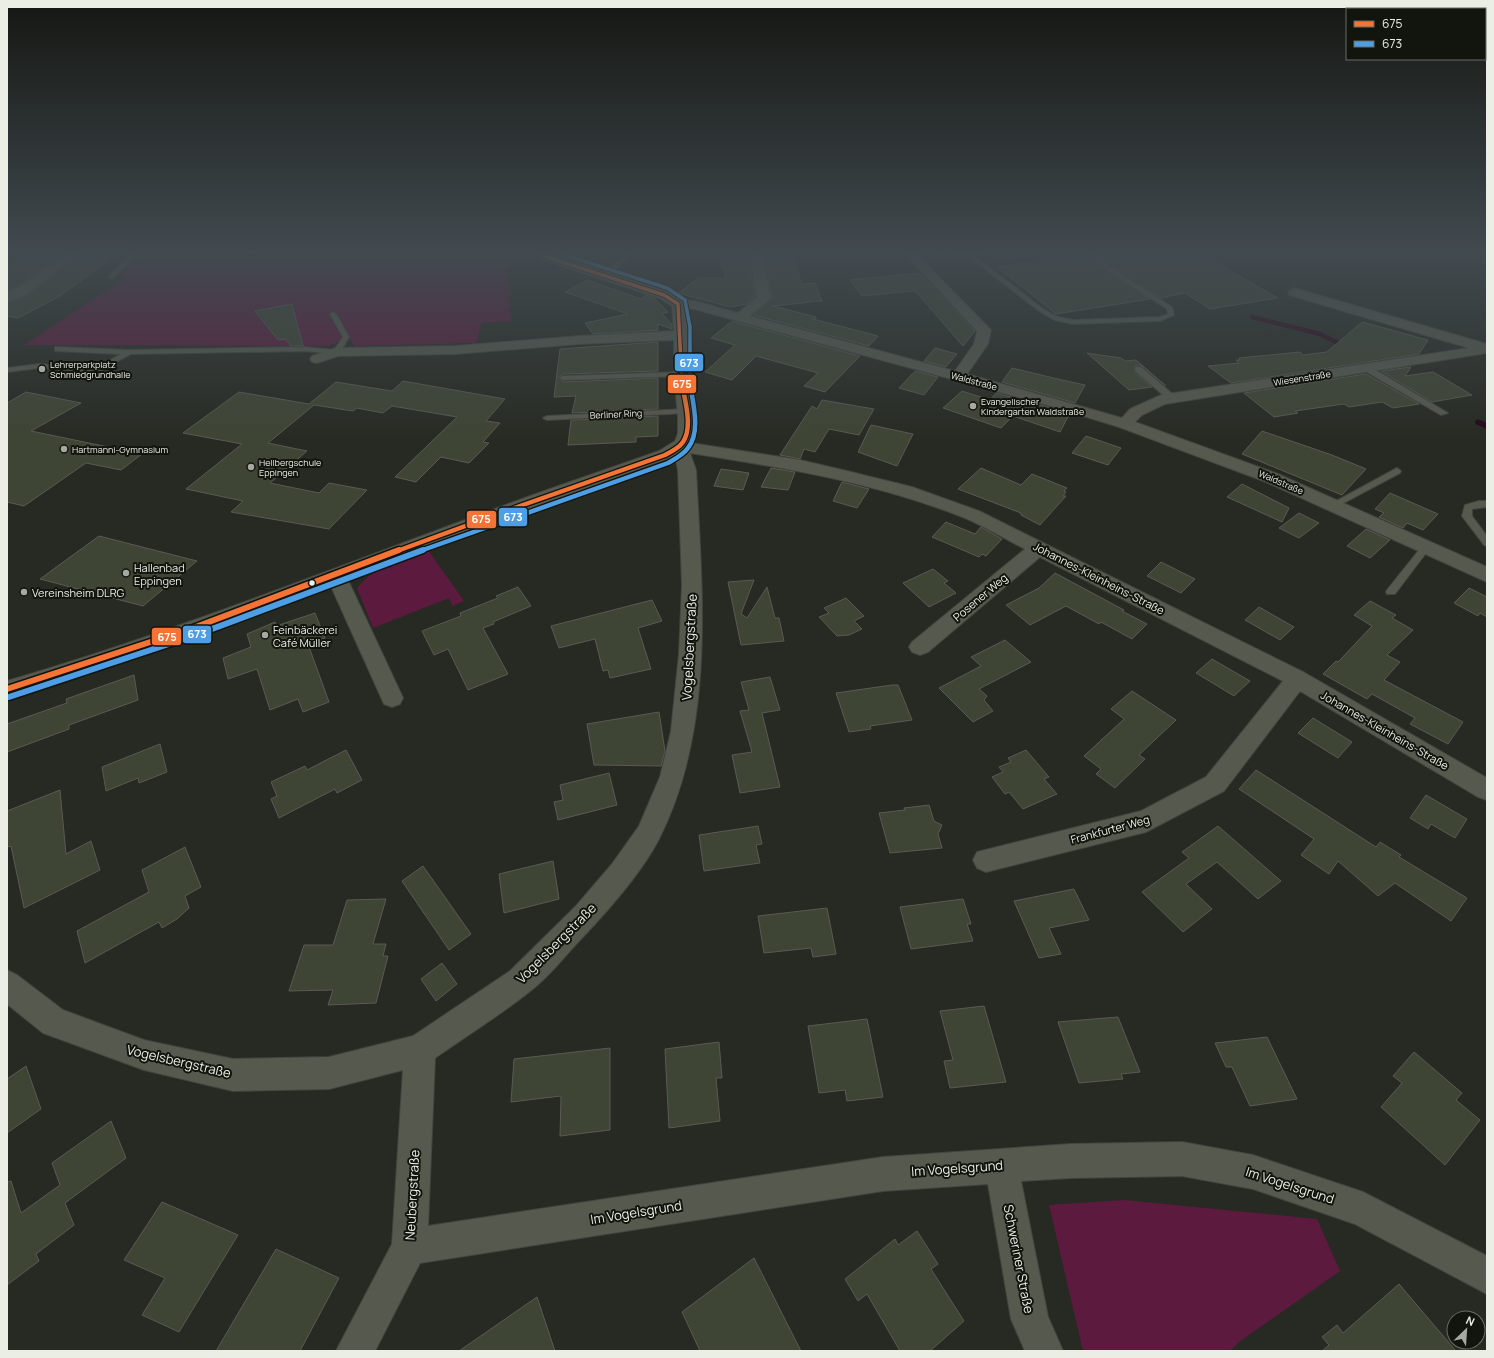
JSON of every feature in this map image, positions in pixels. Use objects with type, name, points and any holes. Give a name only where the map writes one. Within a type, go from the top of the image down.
[{"type":"street","points":[[7,689],[97,660],[336,576],[507,511],[665,455],[680,446],[685,437],[685,411],[681,374],[682,329],[680,316]]},
{"type":"street","points":[[317,359],[336,352],[455,350],[682,329],[708,316]]},
{"type":"street","points":[[958,376],[981,344],[984,330],[971,316]]},
{"type":"street","points":[[1377,316],[1487,349]]},
{"type":"street","name":"Waldstraße","points":[[741,317],[958,376],[1124,424],[1272,478],[1487,576]]},
{"type":"street","name":"Wiesenstraße","points":[[1124,424],[1136,412],[1161,400],[1487,349]]},
{"type":"street","name":"Johannes-Kleinheins-Straße","points":[[680,446],[710,452],[800,465],[906,491],[973,515],[1039,547],[1296,679],[1487,790]]},
{"type":"street","name":"Vogelsbergstraße","points":[[7,986],[54,1022],[144,1055],[233,1075],[329,1073],[420,1050],[520,981],[586,915],[621,873],[649,832],[672,777],[683,731],[690,654],[692,586],[687,470],[680,446]]},
{"type":"street","name":"Posener Weg","points":[[920,647],[1039,547]]},
{"type":"street","points":[[336,576],[392,698]]},
{"type":"street","name":"Frankfurter Weg","points":[[986,860],[1146,821],[1215,784],[1296,679]]},
{"type":"street","name":"Neubergstraße","points":[[355,1351],[409,1247],[420,1050]]},
{"type":"street","name":"Im Vogelsgrund","points":[[409,1247],[883,1174],[1071,1161],[1182,1160],[1253,1172],[1363,1209],[1487,1276]]},
{"type":"street","name":"Schweriner Straße","points":[[1001,1165],[1030,1319],[1044,1351]]},
{"type":"lane","points":[[58,349],[128,352],[291,349],[336,352],[346,337],[334,316]]},
{"type":"lane","points":[[1052,316],[1056,319],[1073,322],[1160,319],[1167,316]]},
{"type":"lane","points":[[7,370],[39,366],[97,370],[128,352]]},
{"type":"lane","points":[[1366,368],[1444,413]]},
{"type":"lane","points":[[1138,370],[1172,398]]},
{"type":"lane","points":[[563,378],[681,374]]},
{"type":"lane","name":"Berliner Ring","points":[[547,418],[685,411]]},
{"type":"lane","points":[[1333,505],[1397,470]]},
{"type":"lane","points":[[1487,504],[1479,504],[1468,507],[1467,516],[1487,543]]},
{"type":"lane","points":[[1391,592],[1426,547]]},
{"type":"shaded area","points":[[68,316],[511,316],[512,321],[482,323],[476,343],[354,346],[350,339],[342,340],[329,346],[24,345]]},
{"type":"shaded area","points":[[428,550],[464,601],[453,606],[449,598],[373,628],[357,588],[372,574],[390,564]]},
{"type":"shaded area","points":[[1124,1200],[1317,1219],[1340,1271],[1239,1342],[1230,1351],[1083,1351],[1049,1205]]},
{"type":"building","points":[[259,316],[295,316],[303,346],[291,346],[285,339],[278,340]]},
{"type":"building","points":[[617,316],[664,316],[672,324],[672,329],[658,324],[658,330],[593,334],[585,323]]},
{"type":"building","points":[[758,316],[816,317],[813,319],[878,336],[869,346]]},
{"type":"building","points":[[937,316],[961,316],[975,331],[963,346]]},
{"type":"building","points":[[732,321],[860,356],[825,392],[804,386],[818,373],[756,356],[732,380],[705,372],[735,345],[711,338]]},
{"type":"building","points":[[1362,322],[1428,340],[1419,354],[1231,383],[1208,366],[1239,363],[1236,360],[1240,360],[1239,358],[1300,352],[1303,355],[1327,352]]},
{"type":"building","points":[[658,342],[658,371],[563,374],[558,377],[563,382],[658,378],[658,409],[572,413],[576,396],[554,397],[560,349]]},
{"type":"building","points":[[935,348],[957,354],[946,367],[924,361]]},
{"type":"building","points":[[1087,353],[1121,358],[1125,361],[1136,360],[1166,386],[1142,366],[1135,366],[1134,372],[1152,387],[1129,390]]},
{"type":"building","points":[[1411,367],[1405,376],[1433,372],[1472,395],[1432,402],[1381,371]]},
{"type":"building","points":[[1012,368],[1085,385],[1075,403],[1002,382]]},
{"type":"building","points":[[915,371],[938,377],[924,395],[899,388]]},
{"type":"building","points":[[1366,374],[1419,404],[1393,408],[1382,402],[1349,407],[1344,404],[1295,411],[1298,413],[1274,417],[1244,393]]},
{"type":"building","points":[[403,381],[505,399],[486,421],[500,423],[483,442],[489,443],[469,463],[441,457],[416,482],[395,477],[457,417],[392,406],[383,413],[357,408],[353,411],[314,405],[268,443],[307,451],[270,483],[319,493],[329,483],[367,490],[329,529],[231,512],[243,501],[186,489],[242,444],[183,433],[239,392],[309,404],[336,382],[392,391]]},
{"type":"building","points":[[962,391],[990,400],[996,393],[1070,413],[1060,432],[1013,416],[1001,428],[943,408]]},
{"type":"building","name":"Hartmanni-Gymnasium","points":[[26,392],[81,403],[31,431],[142,454],[121,470],[86,463],[24,506],[7,502],[7,403]]},
{"type":"building","points":[[822,400],[874,409],[859,435],[829,429],[815,452],[804,449],[800,459],[780,455],[812,406],[817,409]]},
{"type":"building","points":[[658,416],[658,436],[636,437],[636,442],[568,445],[571,420]]},
{"type":"building","points":[[871,425],[913,434],[897,466],[858,452]]},
{"type":"building","points":[[1262,431],[1332,455],[1366,469],[1342,495],[1242,454]]},
{"type":"building","points":[[1086,436],[1121,448],[1108,465],[1072,453]]},
{"type":"building","points":[[771,468],[795,472],[788,490],[761,487]]},
{"type":"building","points":[[981,468],[1021,485],[1032,474],[1067,488],[1064,491],[1066,492],[1063,496],[1066,496],[1040,525],[1021,515],[1021,513],[958,489]]},
{"type":"building","points":[[721,469],[749,473],[743,490],[714,486]]},
{"type":"building","points":[[842,482],[869,489],[857,508],[833,501]]},
{"type":"building","points":[[1242,484],[1289,508],[1282,522],[1227,497]]},
{"type":"building","points":[[1390,493],[1438,514],[1423,530],[1407,523],[1403,528],[1379,517],[1384,513],[1375,509]]},
{"type":"building","points":[[1299,513],[1319,523],[1299,538],[1279,528]]},
{"type":"building","points":[[946,522],[975,534],[981,527],[1002,539],[986,556],[982,554],[979,557],[932,537]]},
{"type":"building","points":[[1366,529],[1390,540],[1370,558],[1347,546]]},
{"type":"building","name":"Hallenbad Eppingen","points":[[99,536],[197,561],[143,606],[40,579]]},
{"type":"building","points":[[1161,562],[1195,579],[1181,593],[1147,576]]},
{"type":"building","points":[[933,569],[948,581],[944,583],[956,593],[929,607],[903,583]]},
{"type":"building","points":[[1055,573],[1147,624],[1132,639],[1101,622],[1099,624],[1066,606],[1030,625],[1006,605],[1039,588]]},
{"type":"building","points":[[754,580],[741,614],[747,618],[767,587],[775,618],[779,618],[784,641],[741,645],[728,582]]},
{"type":"building","points":[[518,587],[531,606],[493,622],[494,624],[483,628],[508,674],[468,690],[448,649],[434,655],[422,631],[461,616],[460,613],[498,598],[496,596]]},
{"type":"building","points":[[1469,588],[1487,597],[1487,617],[1480,613],[1478,616],[1454,603]]},
{"type":"building","points":[[846,598],[864,616],[854,621],[862,629],[849,635],[837,636],[819,617],[829,613],[824,608]]},
{"type":"building","points":[[652,600],[662,621],[638,628],[651,669],[610,678],[608,670],[603,671],[595,639],[559,648],[551,626]]},
{"type":"building","points":[[1370,601],[1396,615],[1392,618],[1413,630],[1387,655],[1400,662],[1384,680],[1463,722],[1448,744],[1410,724],[1415,718],[1372,694],[1367,699],[1323,674],[1336,661],[1338,662],[1372,626],[1354,615]]},
{"type":"building","points":[[1259,607],[1294,627],[1280,640],[1245,620]]},
{"type":"building","points":[[315,613],[325,638],[308,644],[329,702],[303,712],[298,699],[270,710],[257,669],[228,679],[223,658],[251,647],[247,634],[275,622],[276,626]]},
{"type":"building","points":[[1005,640],[1031,662],[979,689],[987,696],[984,700],[993,711],[973,722],[939,688],[981,666],[971,657]]},
{"type":"building","points":[[1212,659],[1250,681],[1234,696],[1196,673]]},
{"type":"building","points":[[134,675],[138,700],[69,725],[69,729],[7,752],[7,724],[67,703],[66,699]]},
{"type":"building","points":[[770,677],[780,710],[762,713],[780,787],[740,793],[732,755],[752,752],[740,711],[749,710],[741,682]]},
{"type":"building","points":[[898,685],[912,720],[870,726],[871,729],[849,732],[836,693]]},
{"type":"building","points":[[1132,691],[1176,720],[1139,755],[1145,759],[1115,788],[1096,774],[1101,769],[1084,756],[1124,719],[1111,709]]},
{"type":"building","points":[[659,712],[665,751],[661,766],[594,765],[587,724]]},
{"type":"building","points":[[1313,718],[1352,742],[1338,758],[1298,733]]},
{"type":"building","points":[[160,744],[167,772],[139,783],[138,778],[106,791],[102,767]]},
{"type":"building","points":[[346,750],[362,780],[337,793],[335,789],[279,818],[271,799],[277,796],[271,782],[305,766],[307,770]]},
{"type":"building","points":[[1026,750],[1049,777],[1044,779],[1057,794],[1023,809],[1009,792],[1005,794],[992,777],[1003,772],[999,767],[1011,762],[1008,758]]},
{"type":"building","points":[[1256,770],[1376,847],[1380,842],[1401,855],[1399,857],[1467,898],[1451,921],[1395,883],[1378,896],[1338,861],[1329,874],[1301,855],[1314,839],[1239,789]]},
{"type":"building","points":[[609,773],[617,805],[558,820],[554,802],[563,800],[560,785]]},
{"type":"building","points":[[60,790],[66,854],[91,841],[100,870],[24,908],[11,846],[7,847],[7,811]]},
{"type":"building","points":[[1426,795],[1467,819],[1455,838],[1431,824],[1428,829],[1410,818]]},
{"type":"building","points":[[929,805],[934,821],[942,825],[938,834],[942,848],[890,853],[879,813]]},
{"type":"building","points":[[758,826],[762,844],[756,845],[760,863],[704,871],[699,835]]},
{"type":"building","points":[[1218,826],[1281,881],[1258,899],[1217,862],[1186,884],[1212,909],[1183,932],[1142,892],[1189,858],[1182,852]]},
{"type":"building","points":[[185,847],[201,887],[185,896],[189,908],[177,919],[162,928],[159,922],[85,963],[77,931],[149,892],[142,870]]},
{"type":"building","points":[[553,861],[559,899],[504,913],[499,874]]},
{"type":"building","points":[[423,866],[471,934],[449,950],[402,881]]},
{"type":"building","points":[[1074,889],[1089,920],[1049,928],[1061,954],[1039,958],[1014,901]]},
{"type":"building","points":[[386,899],[373,944],[386,944],[383,956],[388,956],[376,1003],[328,1005],[333,990],[289,991],[304,945],[333,945],[347,900]]},
{"type":"building","points":[[963,899],[971,924],[967,924],[973,941],[911,949],[900,907]]},
{"type":"building","points":[[827,908],[836,954],[813,957],[811,948],[764,953],[758,916]]},
{"type":"building","points":[[442,963],[457,984],[436,1001],[421,979]]},
{"type":"building","points":[[984,1006],[1006,1082],[950,1088],[944,1061],[953,1060],[940,1011]]},
{"type":"building","points":[[1118,1017],[1140,1072],[1121,1074],[1123,1079],[1079,1083],[1058,1022]]},
{"type":"building","points":[[867,1019],[883,1097],[847,1101],[845,1090],[819,1093],[808,1026]]},
{"type":"building","points":[[1267,1037],[1297,1099],[1250,1106],[1232,1067],[1226,1067],[1215,1043]]},
{"type":"building","points":[[719,1042],[722,1078],[716,1078],[720,1121],[669,1128],[665,1049]]},
{"type":"building","points":[[610,1048],[610,1130],[560,1136],[561,1096],[511,1102],[514,1059]]},
{"type":"building","points":[[1414,1052],[1462,1093],[1456,1100],[1480,1120],[1445,1165],[1381,1107],[1402,1083],[1393,1076]]},
{"type":"building","points":[[26,1066],[41,1109],[7,1133],[7,1079]]},
{"type":"building","points":[[111,1121],[126,1158],[65,1203],[74,1225],[36,1254],[39,1261],[7,1285],[7,1182],[11,1181],[21,1213],[60,1185],[52,1163]]},
{"type":"building","points":[[162,1202],[238,1235],[179,1332],[142,1315],[165,1278],[124,1260]]},
{"type":"building","points":[[917,1231],[938,1264],[931,1269],[964,1321],[930,1351],[900,1351],[867,1294],[858,1301],[845,1279],[895,1239],[898,1245]]},
{"type":"building","points":[[276,1249],[339,1278],[300,1351],[216,1351]]},
{"type":"building","points":[[754,1258],[801,1351],[700,1351],[682,1312]]},
{"type":"building","points":[[1399,1284],[1446,1339],[1446,1350],[1456,1351],[1322,1351],[1329,1345],[1322,1337],[1337,1325],[1343,1333]]},
{"type":"building","points":[[537,1297],[555,1351],[459,1351]]},
{"type":"waterway","points":[[1252,317],[1320,334],[1342,345]]},
{"type":"waterway","points":[[1478,422],[1487,426]]},
{"type":"transit line","name":"675","points":[[7,689],[69,670],[193,628],[499,513],[665,455],[679,447],[683,442],[687,424],[681,375],[679,316]]},
{"type":"transit line","name":"673","points":[[9,697],[72,678],[196,635],[502,521],[668,463],[684,453],[691,444],[694,436],[695,418],[689,373],[690,336],[689,316]]},
{"type":"place","name":"Lehrerparkplatz Schmiedgrundhalle","points":[[42,369]]},
{"type":"place","name":"Evangelischer Kindergarten Waldstraße","points":[[973,406]]},
{"type":"place","name":"Hartmanni-Gymnasium","points":[[64,449]]},
{"type":"place","name":"Hellbergschule Eppingen","points":[[251,467]]},
{"type":"place","name":"Hallenbad Eppingen","points":[[126,573]]},
{"type":"place","name":"Vereinsheim DLRG","points":[[24,592]]},
{"type":"place","name":"Feinbäckerei Café Müller","points":[[265,635]]}]
